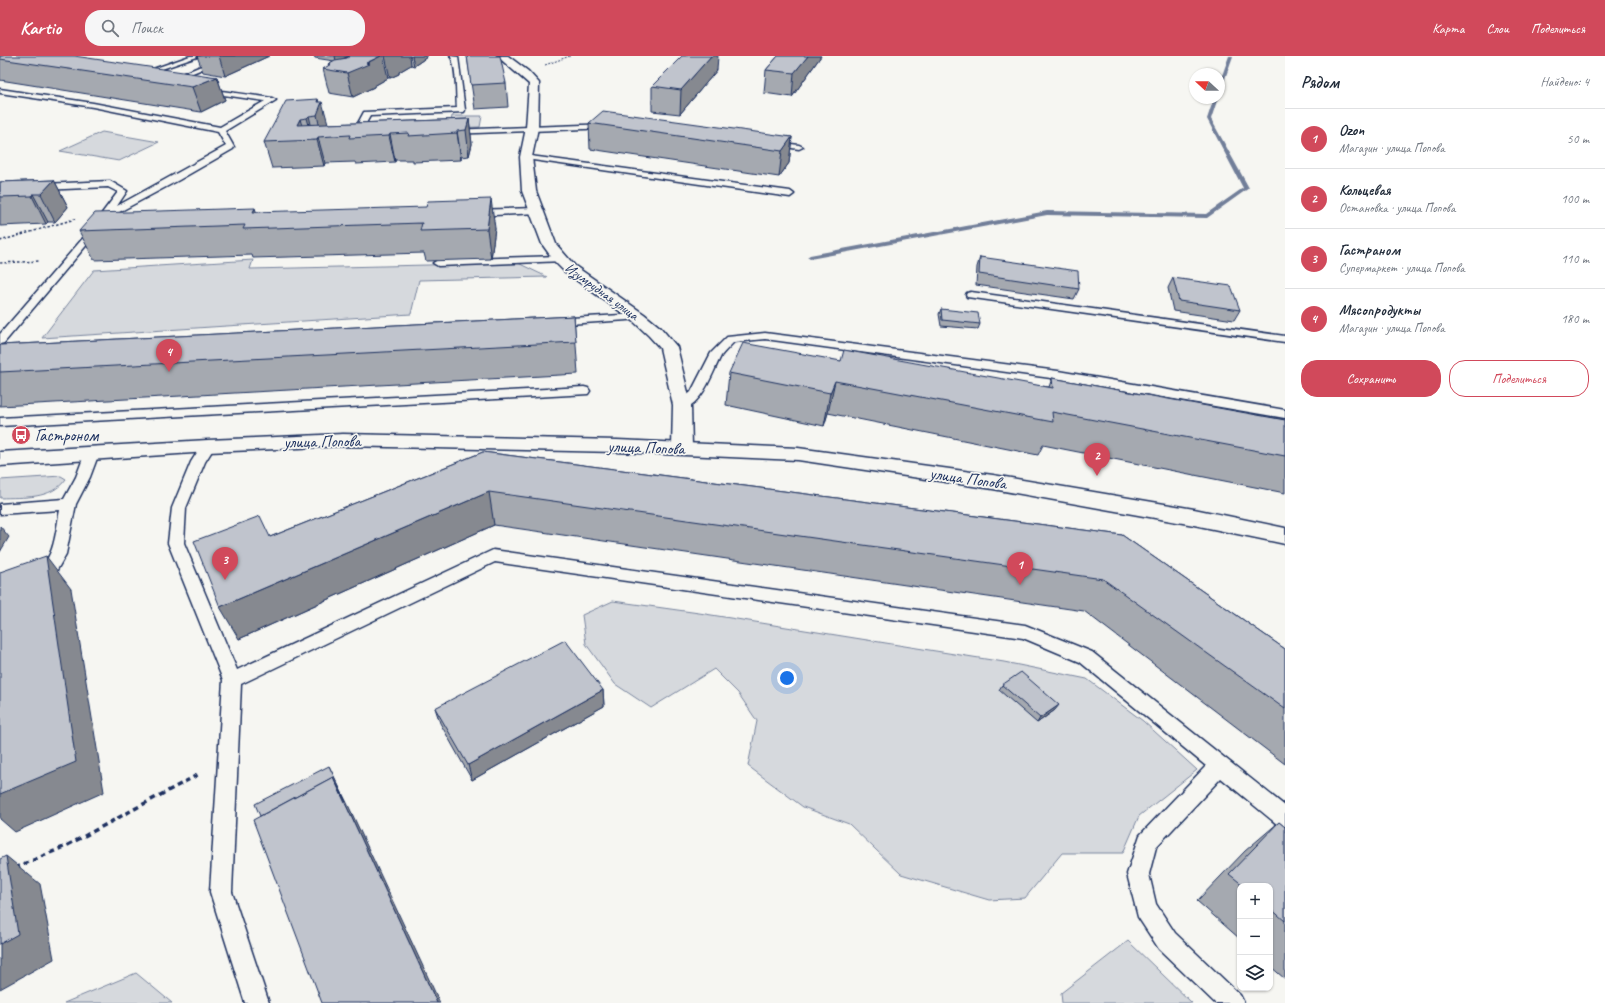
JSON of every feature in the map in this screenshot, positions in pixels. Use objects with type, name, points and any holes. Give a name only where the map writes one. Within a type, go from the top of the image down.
[{"type":"street","name":"Изумрудная улица","points":[[502,56],[524,73],[534,84],[532,128],[526,157],[529,191],[549,244],[560,259],[570,269],[617,303],[638,316],[668,347],[682,404],[682,448]]},
{"type":"street","name":"улица Попова","points":[[0,460],[208,446],[342,440],[682,448],[798,454],[993,482],[1194,517],[1285,536]]},
{"type":"lane","points":[[146,82],[131,79],[197,56]]},
{"type":"lane","points":[[168,85],[231,56]]},
{"type":"lane","points":[[370,137],[354,138],[367,114],[461,110],[458,66],[455,57],[453,56]]},
{"type":"lane","points":[[0,91],[93,105],[221,130],[272,100],[198,90]]},
{"type":"lane","points":[[439,133],[532,128],[618,126]]},
{"type":"lane","points":[[106,213],[176,178],[230,147],[221,130]]},
{"type":"lane","points":[[760,142],[799,147]]},
{"type":"lane","points":[[526,157],[790,194]]},
{"type":"lane","points":[[0,189],[110,184],[123,191],[68,260],[0,341]]},
{"type":"lane","points":[[464,213],[536,211]]},
{"type":"lane","points":[[438,263],[560,259]]},
{"type":"lane","points":[[971,295],[1285,339]]},
{"type":"lane","points":[[542,323],[638,316]]},
{"type":"lane","points":[[682,404],[696,394],[717,353],[731,339],[765,336],[1058,375],[1285,414]]},
{"type":"lane","points":[[0,422],[584,391]]},
{"type":"lane","points":[[208,446],[198,462],[179,508],[176,543],[232,680],[221,892],[256,1003]]},
{"type":"lane","points":[[26,585],[38,578],[51,566],[58,554],[69,504],[83,476],[92,453]]},
{"type":"lane","points":[[0,509],[69,504]]},
{"type":"lane","points":[[232,680],[493,556],[1025,632],[1086,657],[1285,818]]},
{"type":"lane","points":[[1220,765],[1146,842],[1138,874],[1146,909],[1167,941],[1232,1003]]},
{"type":"path","points":[[0,241],[106,213]]},
{"type":"path","points":[[0,263],[68,260]]},
{"type":"path","points":[[7,871],[66,846],[228,758]]},
{"type":"shaded area","points":[[452,116],[482,116],[480,127],[450,128]]},
{"type":"shaded area","points":[[102,132],[159,142],[119,161],[60,151]]},
{"type":"shaded area","points":[[253,260],[250,269],[518,263],[547,277],[419,280],[411,314],[42,338],[94,270]]},
{"type":"shaded area","points":[[61,476],[66,479],[60,486],[45,494],[27,497],[0,498],[0,480]]},
{"type":"shaded area","points":[[613,601],[699,613],[1004,662],[1087,679],[1143,721],[1197,770],[1139,816],[1123,853],[1062,853],[1025,898],[989,900],[901,874],[849,824],[803,807],[748,766],[757,721],[738,693],[714,669],[651,708],[615,684],[586,644],[582,615]]},
{"type":"shaded area","points":[[1128,941],[1192,1003],[1062,1003],[1061,993]]},
{"type":"shaded area","points":[[136,973],[172,1003],[64,1003]]},
{"type":"building","points":[[0,56],[74,56],[217,77],[192,87],[0,59]]},
{"type":"building","points":[[350,56],[381,56],[366,63],[369,64],[347,73],[323,69],[335,60]]},
{"type":"building","points":[[467,56],[500,56],[506,83],[471,85]]},
{"type":"building","points":[[682,56],[711,56],[681,90],[652,86]]},
{"type":"building","points":[[778,56],[808,56],[794,73],[766,70]]},
{"type":"building","points":[[318,99],[317,102],[322,102],[317,115],[300,119],[297,125],[469,119],[466,130],[457,131],[457,133],[408,136],[409,133],[390,134],[389,136],[349,138],[350,135],[318,137],[317,140],[264,142],[286,101]]},
{"type":"building","points":[[603,111],[792,137],[782,151],[589,123]]},
{"type":"building","points":[[54,180],[41,194],[33,194],[32,196],[0,197],[0,182]]},
{"type":"building","points":[[491,199],[487,229],[420,231],[422,223],[243,229],[245,225],[79,231],[95,213],[255,208],[253,212],[426,207],[428,201]]},
{"type":"building","points":[[980,257],[1078,271],[1079,289],[979,274]]},
{"type":"building","points":[[1173,278],[1231,286],[1240,310],[1179,301]]},
{"type":"building","points":[[941,309],[978,313],[980,324],[942,320]]},
{"type":"building","points":[[574,316],[576,342],[0,372],[0,345]]},
{"type":"building","points":[[743,343],[841,361],[844,350],[1053,388],[1052,378],[1285,420],[1285,456],[1052,412],[1053,422],[835,381],[830,393],[729,373]]},
{"type":"building","points":[[483,452],[1122,535],[1285,649],[1285,709],[1103,579],[489,492],[220,607],[194,541],[260,516],[270,537]]},
{"type":"building","points":[[46,556],[76,762],[0,794],[0,572]]},
{"type":"building","points":[[565,640],[603,690],[468,765],[435,708]]},
{"type":"building","points":[[1021,672],[1059,705],[1040,718],[1002,685]]},
{"type":"building","points":[[329,766],[346,802],[333,777],[260,816],[255,804]]},
{"type":"building","points":[[333,777],[437,1003],[322,1003],[253,820]]},
{"type":"building","points":[[1279,822],[1285,827],[1285,921],[1273,911],[1273,883],[1240,883],[1229,874]]},
{"type":"building","points":[[6,856],[18,934],[0,944],[0,859]]},
{"type":"waterway","points":[[1225,73],[1231,56]]},
{"type":"waterway","points":[[810,257],[1047,213],[1207,216],[1246,188],[1209,119],[1214,104]]},
{"type":"place","name":"Мясопродукты","points":[[169,372]]},
{"type":"place","name":"Гастроном","points":[[21,435]]},
{"type":"place","name":"Кольцевая","points":[[1097,476]]},
{"type":"place","name":"Гастраном","points":[[225,580]]},
{"type":"place","name":"Ozon","points":[[1020,585]]}]
